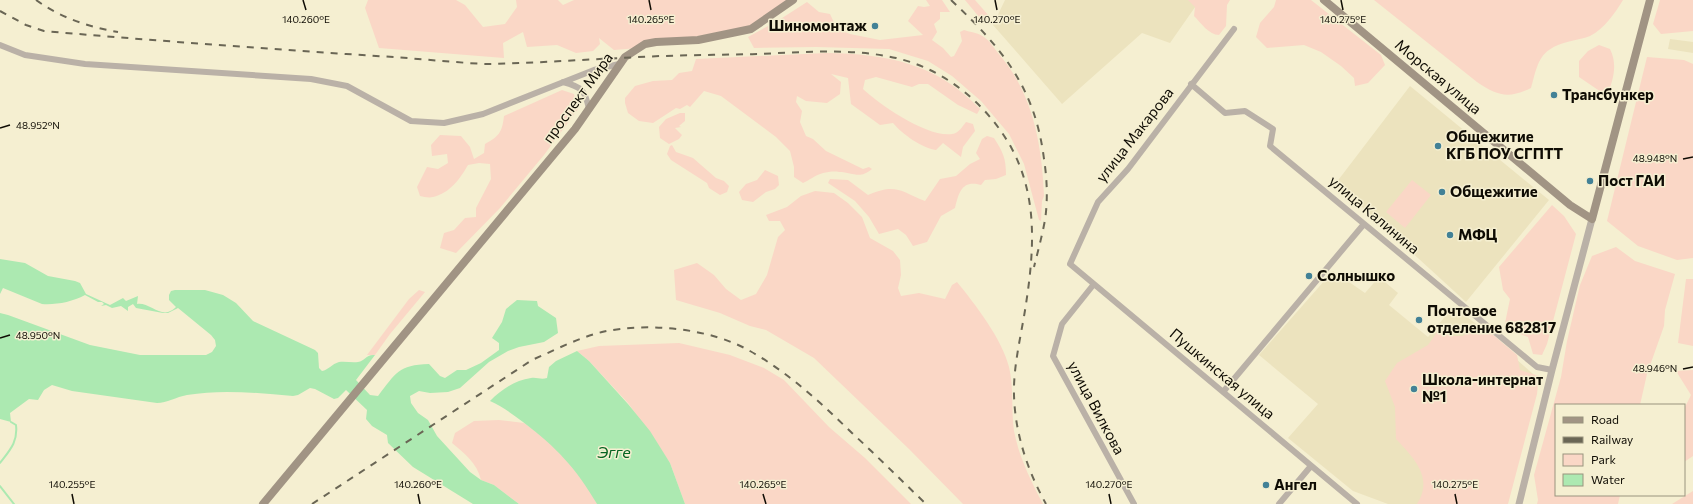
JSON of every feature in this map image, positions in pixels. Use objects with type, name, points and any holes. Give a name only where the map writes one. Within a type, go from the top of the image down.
[{"type":"main road","name":"проспект Мира","points":[[263,504],[482,239],[575,130],[619,64],[625,58],[645,44],[698,40],[751,29],[793,0]]},
{"type":"main road","name":"Морская улица","points":[[1324,0],[1570,205],[1592,219]]},
{"type":"main road","points":[[1592,219],[1650,0]]},
{"type":"street","name":"улица Макарова","points":[[1070,264],[1098,202],[1128,169],[1234,29]]},
{"type":"street","points":[[0,45],[25,55],[85,64],[311,79],[347,86],[411,121],[444,123],[483,114],[594,70],[619,64]]},
{"type":"street","points":[[563,82],[578,86],[586,95],[590,109]]},
{"type":"street","name":"улица Калинина","points":[[1191,84],[1225,113],[1245,111],[1273,128],[1270,146],[1537,367],[1552,370]]},
{"type":"street","points":[[1518,504],[1592,219]]},
{"type":"street","points":[[1223,392],[1364,224]]},
{"type":"street","name":"Пушкинская улица","points":[[1070,264],[1357,504]]},
{"type":"street","name":"улица Вилкова","points":[[1094,284],[1062,324],[1053,356],[1134,504]]},
{"type":"street","points":[[1279,504],[1311,466]]},
{"type":"shaded area","points":[[1005,0],[1200,0],[1170,43],[1142,33],[1062,104],[993,25]]},
{"type":"shaded area","points":[[1670,39],[1693,42],[1693,53],[1668,49]]},
{"type":"shaded area","name":"Общежитие","points":[[1410,86],[1549,200],[1466,302],[1336,183]]},
{"type":"shaded area","name":"Школа-интернат №1","points":[[1333,271],[1365,293],[1379,277],[1398,293],[1389,305],[1428,337],[1453,307],[1475,323],[1533,374],[1489,504],[1388,504],[1353,491],[1288,438],[1318,404],[1259,355]]},
{"type":"green space","points":[[368,0],[456,0],[465,5],[483,27],[505,24],[517,7],[516,0],[558,0],[563,5],[574,0],[793,0],[760,24],[638,48],[614,50],[599,38],[600,44],[593,51],[576,53],[557,45],[527,47],[523,32],[503,43],[504,58],[379,48],[365,8]]},
{"type":"green space","points":[[926,0],[942,0],[950,12],[940,12],[940,19],[934,24],[937,32],[932,40],[943,48],[951,57],[954,56],[962,41],[960,32],[964,30],[982,36],[992,45],[1020,85],[1033,120],[1041,158],[1044,196],[1042,201],[1041,221],[1039,220],[1024,164],[1009,134],[981,101],[952,76],[928,61],[889,49],[816,47],[754,48],[748,37],[807,2],[819,12],[830,14],[837,29],[850,34],[880,40],[923,35],[908,21],[918,6],[930,6]]},
{"type":"green space","points":[[965,0],[975,0],[989,16],[984,23]]},
{"type":"green space","points":[[1188,0],[1230,0],[1227,5],[1226,26],[1219,35],[1209,31],[1194,16],[1195,7]]},
{"type":"green space","points":[[1276,0],[1311,0],[1381,55],[1385,65],[1368,83],[1355,86],[1354,78],[1341,66],[1321,52],[1304,45],[1267,48],[1256,37],[1260,23],[1274,7]]},
{"type":"green space","points":[[1374,0],[1623,0],[1609,20],[1595,33],[1585,38],[1554,47],[1545,53],[1535,72],[1531,88],[1509,95],[1497,93],[1477,82]]},
{"type":"green space","points":[[1660,0],[1693,0],[1693,31],[1661,34],[1653,24]]},
{"type":"green space","points":[[1599,45],[1610,49],[1614,61],[1613,78],[1607,96],[1579,77],[1579,61],[1588,51]]},
{"type":"green space","points":[[826,53],[870,56],[909,64],[928,71],[963,93],[980,109],[977,114],[958,105],[928,84],[919,84],[912,87],[876,77],[865,80],[863,89],[892,111],[930,131],[942,134],[952,134],[962,128],[966,122],[973,124],[975,131],[963,147],[961,157],[943,143],[936,150],[919,143],[907,136],[893,123],[880,125],[851,104],[848,78],[831,74],[841,82],[840,94],[827,103],[806,101],[797,96],[796,102],[802,111],[800,122],[806,136],[813,139],[826,151],[863,169],[869,167],[872,169],[860,175],[844,172],[829,172],[817,175],[803,183],[794,177],[794,167],[790,151],[776,137],[721,96],[704,91],[690,107],[687,105],[680,109],[676,108],[653,123],[639,121],[628,113],[625,103],[625,98],[635,86],[653,81],[672,80],[679,73],[692,71],[696,59]]},
{"type":"green space","points":[[1647,57],[1684,60],[1693,64],[1693,258],[1677,260],[1638,246],[1607,221]]},
{"type":"green space","points":[[562,90],[574,94],[578,109],[544,155],[500,208],[456,253],[440,248],[444,233],[454,230],[465,218],[476,217],[476,208],[491,179],[490,164],[479,163],[468,165],[454,185],[445,192],[431,197],[420,196],[417,187],[427,167],[438,169],[448,163],[447,154],[432,156],[431,145],[440,135],[461,136],[470,147],[474,159],[484,153],[485,144],[497,136],[501,130],[504,116]]},
{"type":"green space","points":[[680,113],[685,113],[685,121],[679,126],[681,127],[675,128],[682,135],[679,139],[669,144],[660,138],[659,127],[666,119]]},
{"type":"green space","points":[[987,136],[994,138],[1002,151],[1005,160],[1006,175],[996,179],[985,180],[981,185],[969,184],[965,186],[960,192],[955,208],[941,216],[927,242],[913,246],[906,235],[898,229],[879,234],[869,217],[855,201],[828,183],[830,179],[848,180],[868,195],[885,189],[892,189],[925,201],[940,179],[956,176],[970,164],[980,159],[976,153],[982,139]]},
{"type":"green space","points":[[672,145],[676,152],[693,158],[716,178],[724,181],[729,186],[727,192],[720,195],[709,188],[707,183],[671,160],[667,154],[670,146]]},
{"type":"green space","points":[[765,170],[778,176],[779,185],[775,189],[766,192],[753,202],[742,200],[739,192],[746,184],[757,180]]},
{"type":"green space","points":[[1412,180],[1431,195],[1405,228],[1386,212]]},
{"type":"green space","points":[[815,191],[834,193],[848,203],[862,217],[870,238],[893,251],[900,260],[901,275],[898,288],[901,296],[919,293],[945,299],[952,285],[957,282],[980,311],[1000,345],[1009,367],[1011,375],[1013,423],[1016,441],[1026,469],[1043,504],[963,504],[909,449],[814,358],[766,330],[750,326],[720,313],[676,300],[674,270],[697,263],[714,275],[726,289],[741,300],[756,294],[767,275],[778,237],[785,230],[780,221],[769,221],[766,215],[787,207],[801,196]]},
{"type":"green space","points":[[1552,205],[1564,216],[1576,234],[1547,344],[1542,355],[1533,354],[1528,337],[1504,328],[1510,299],[1503,290],[1499,267]]},
{"type":"green space","points":[[1616,247],[1635,261],[1675,274],[1665,310],[1664,326],[1647,374],[1640,404],[1555,404],[1555,496],[1620,496],[1618,504],[1537,504],[1538,500],[1534,475],[1561,377],[1567,341],[1580,285],[1592,256]]},
{"type":"green space","points":[[1686,279],[1693,279],[1693,346],[1678,343]]},
{"type":"green space","points":[[419,290],[425,292],[390,334],[375,355],[367,355],[409,299]]},
{"type":"green space","points":[[1473,327],[1486,329],[1517,355],[1520,370],[1539,376],[1537,394],[1508,504],[1417,504],[1422,495],[1423,477],[1415,461],[1396,439],[1395,407],[1385,381],[1397,363],[1428,345],[1438,331],[1451,336],[1463,336]]},
{"type":"green space","points":[[679,343],[730,355],[764,368],[784,380],[829,427],[865,458],[911,504],[685,504],[670,463],[628,403],[589,361],[577,351],[599,346]]},
{"type":"green space","points":[[1693,370],[1693,456],[1685,461],[1685,407],[1691,395],[1676,371]]},
{"type":"green space","points":[[499,420],[524,423],[542,436],[563,455],[588,487],[597,504],[519,504],[494,485],[481,480],[477,469],[466,455],[452,443],[455,433],[474,421]]},
{"type":"green space","points":[[1693,491],[1693,504],[1672,504],[1685,496]]},
{"type":"water","points":[[0,259],[25,263],[48,276],[80,283],[86,294],[110,305],[123,298],[126,301],[138,296],[137,304],[145,305],[161,312],[168,312],[176,307],[169,300],[171,291],[205,290],[223,295],[236,303],[253,321],[315,350],[318,353],[319,368],[322,371],[339,362],[358,362],[375,355],[356,380],[370,395],[378,396],[394,376],[404,368],[410,366],[429,364],[440,376],[445,378],[457,370],[466,370],[481,363],[499,350],[499,343],[492,338],[502,322],[506,309],[517,300],[537,301],[538,306],[556,318],[558,333],[544,342],[519,347],[508,351],[489,362],[460,388],[448,392],[430,393],[419,391],[410,396],[411,403],[418,413],[428,420],[437,436],[470,472],[481,480],[494,485],[519,504],[473,504],[413,467],[388,443],[387,435],[372,426],[366,419],[367,410],[346,390],[338,398],[334,399],[310,388],[298,395],[293,396],[240,392],[213,392],[187,395],[157,403],[72,391],[52,385],[44,390],[38,400],[29,399],[10,413],[11,422],[0,419],[0,313],[90,345],[140,355],[206,355],[212,352],[216,346],[215,340],[211,335],[178,308],[168,313],[163,313],[136,308],[133,304],[128,307],[128,311],[121,306],[112,308],[106,305],[101,306],[104,304],[102,302],[98,302],[85,295],[69,301],[42,304],[3,288],[0,294]]},
{"type":"water","name":"Эгге","points":[[577,351],[589,361],[650,431],[670,463],[685,504],[597,504],[573,469],[546,440],[503,408],[490,401],[514,383],[531,378],[547,378],[549,367],[556,361]]},
{"type":"waterway","points":[[0,463],[12,446],[16,436],[16,425],[11,422]]},
{"type":"waterway","points":[[0,486],[14,504]]},
{"type":"railway","points":[[36,0],[65,17],[118,32]]},
{"type":"railway","points":[[951,0],[986,35],[1013,70],[1024,90],[1040,133],[1045,166],[1047,205],[1034,267]]},
{"type":"railway","points":[[0,11],[26,25],[44,31],[473,63],[507,64],[656,56],[845,52],[896,58],[914,63],[931,71],[948,80],[963,91],[991,118],[1012,149],[1026,186],[1032,225],[1031,264],[1016,365],[1014,401],[1018,432],[1022,447],[1032,476],[1046,504]]},
{"type":"railway","points":[[312,504],[532,360],[567,344],[602,332],[638,328],[678,329],[697,332],[734,343],[750,351],[791,378],[816,399],[926,504]]},
{"type":"place","name":"Шиномонтаж","points":[[875,26]]},
{"type":"place","name":"Трансбункер","points":[[1554,95]]},
{"type":"place","name":"Общежитие КГБ ПОУ СГПТТ","points":[[1438,146]]},
{"type":"place","name":"Пост ГАИ","points":[[1590,181]]},
{"type":"place","name":"Общежитие","points":[[1442,192]]},
{"type":"place","name":"МФЦ","points":[[1450,235]]},
{"type":"place","name":"Солнышко","points":[[1309,276]]},
{"type":"place","name":"Почтовое отделение 682817","points":[[1419,320]]},
{"type":"place","name":"Школа-интернат №1","points":[[1414,389]]},
{"type":"place","name":"Ангел","points":[[1266,485]]}]
